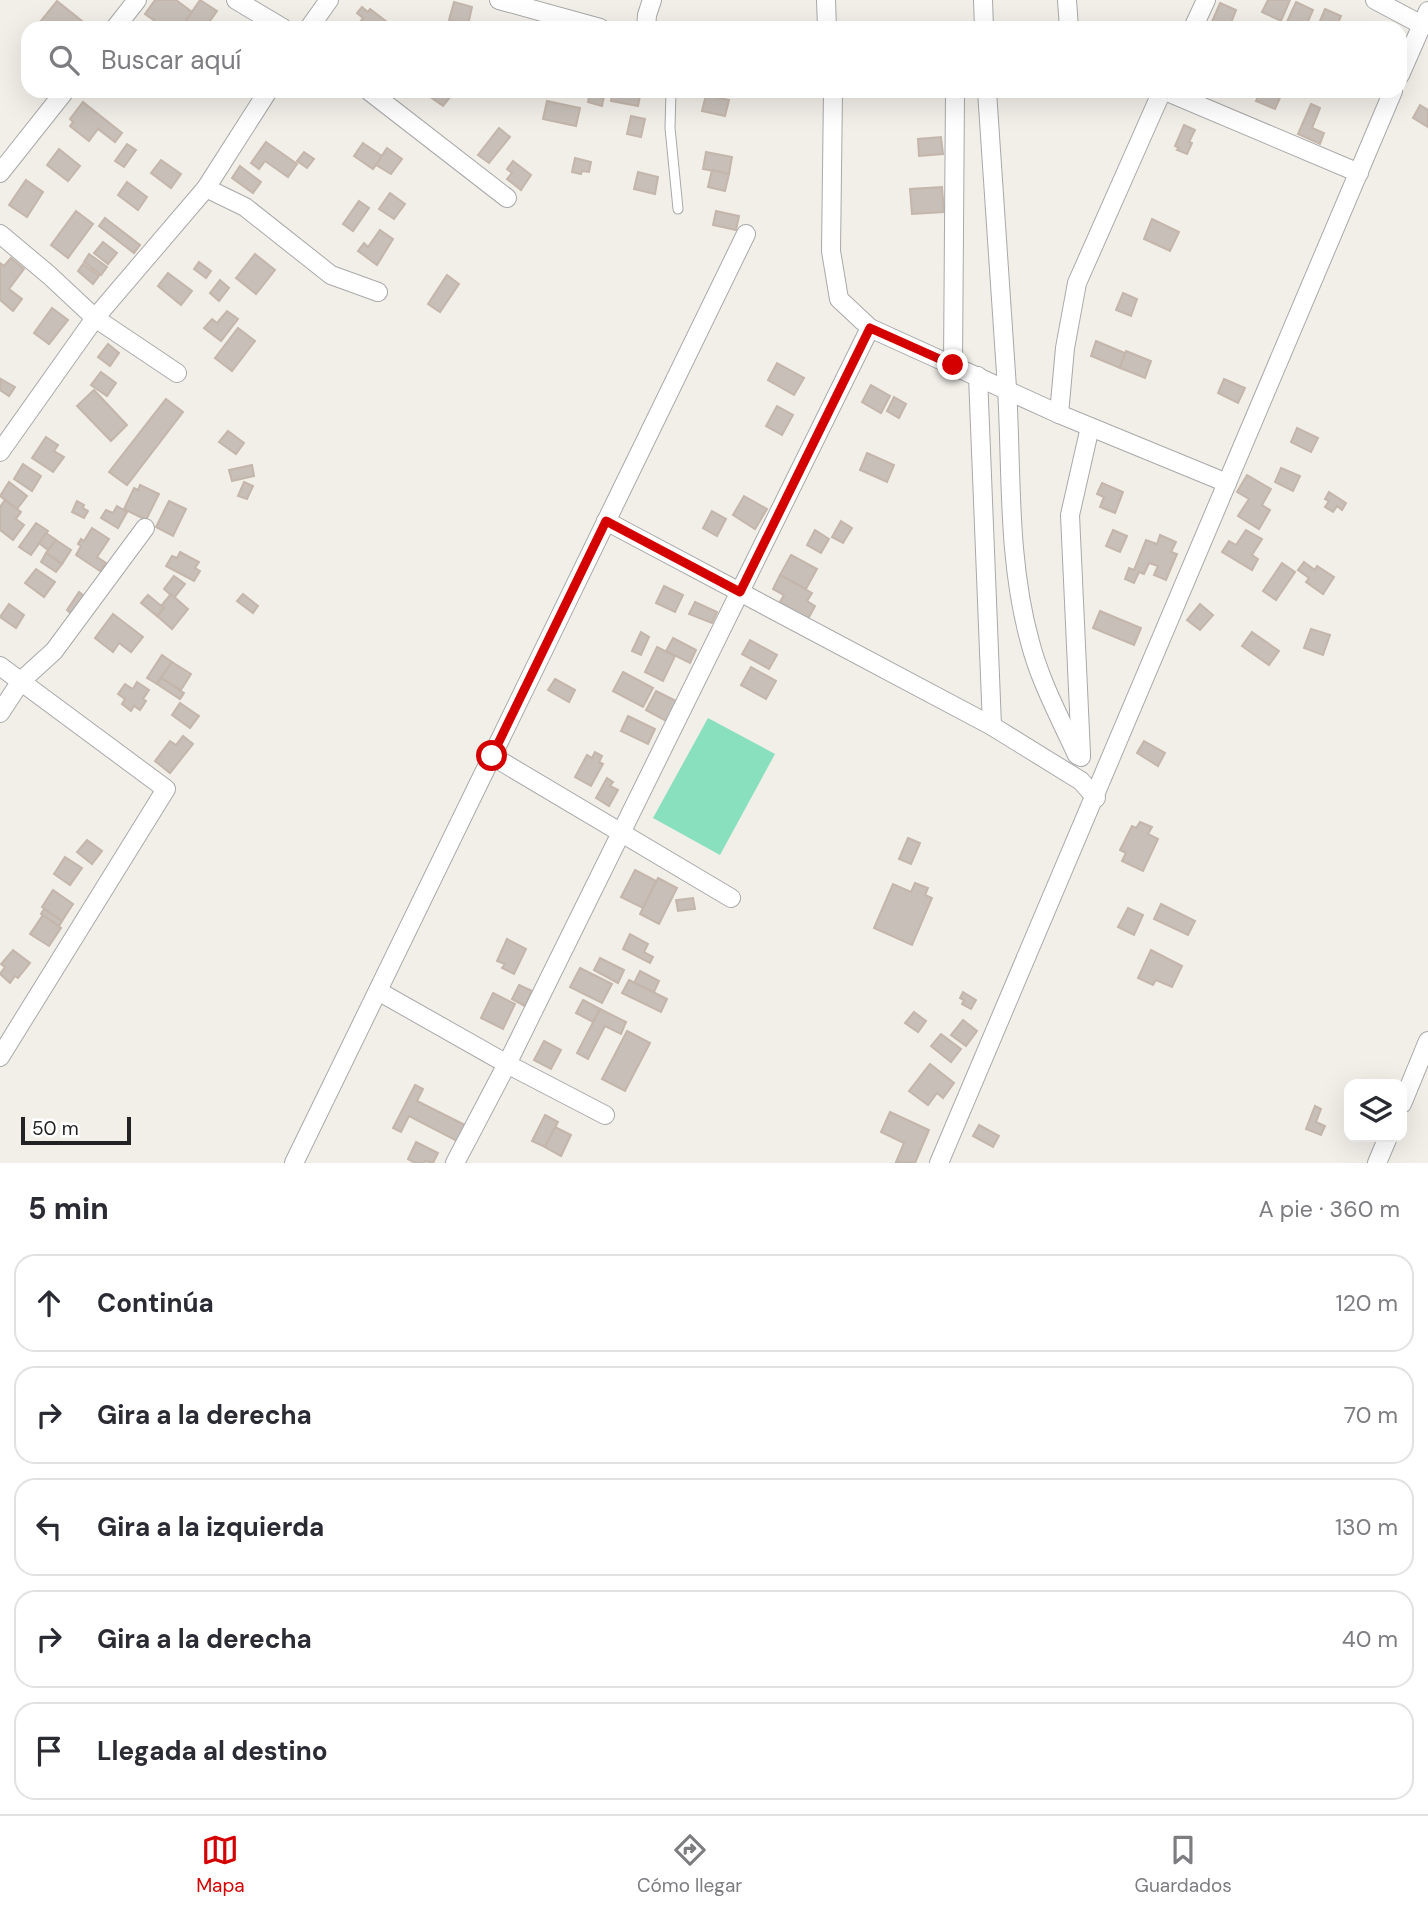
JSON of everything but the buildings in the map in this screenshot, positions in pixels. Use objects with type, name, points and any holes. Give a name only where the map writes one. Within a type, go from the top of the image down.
[{"type":"street","points":[[120,21],[137,0]]},
{"type":"street","points":[[236,0],[271,21]]},
{"type":"street","points":[[314,21],[329,0]]},
{"type":"street","points":[[499,0],[575,21]]},
{"type":"street","points":[[647,21],[652,0]]},
{"type":"street","points":[[826,0],[828,21]]},
{"type":"street","points":[[983,0],[984,21]]},
{"type":"street","points":[[1067,0],[1068,21]]},
{"type":"street","points":[[1196,21],[1206,0]]},
{"type":"street","points":[[1375,0],[1425,18],[1407,59]]},
{"type":"street","points":[[0,173],[59,98]]},
{"type":"street","points":[[0,452],[95,318],[206,188],[264,98]]},
{"type":"street","points":[[378,98],[507,198]]},
{"type":"street","points":[[833,98],[831,251],[839,299],[870,328],[1059,414],[1227,483]]},
{"type":"street","points":[[953,365],[955,98]]},
{"type":"street","points":[[987,98],[1007,390],[1011,512],[1018,582],[1029,640],[1039,672],[1076,755],[1081,757]]},
{"type":"street","points":[[1059,414],[1065,348],[1077,283],[1160,98]]},
{"type":"street","points":[[1180,98],[1359,173]]},
{"type":"street","points":[[939,1163],[1096,798],[1390,98]]},
{"type":"street","points":[[206,188],[245,208],[331,275],[378,292]]},
{"type":"street","points":[[0,234],[95,318],[177,373]]},
{"type":"street","points":[[294,1163],[746,234]]},
{"type":"street","points":[[455,1163],[870,328]]},
{"type":"street","points":[[978,376],[992,726]]},
{"type":"street","points":[[1081,781],[1070,515],[1090,427]]},
{"type":"street","points":[[606,521],[992,726],[1081,781],[1096,798]]},
{"type":"street","points":[[0,713],[21,681],[54,652],[145,528]]},
{"type":"street","points":[[0,666],[166,789],[0,1057]]},
{"type":"street","points":[[492,756],[731,898]]},
{"type":"street","points":[[378,991],[605,1115]]},
{"type":"street","points":[[1407,1092],[1428,1041]]},
{"type":"street","points":[[1377,1163],[1386,1142]]},
{"type":"lane","points":[[671,98],[670,128],[678,209]]},
{"type":"green space","points":[[708,718],[775,754],[720,855],[653,818]]},
{"type":"route","points":[[492,756],[606,521],[740,592],[870,328],[953,365]]}]
